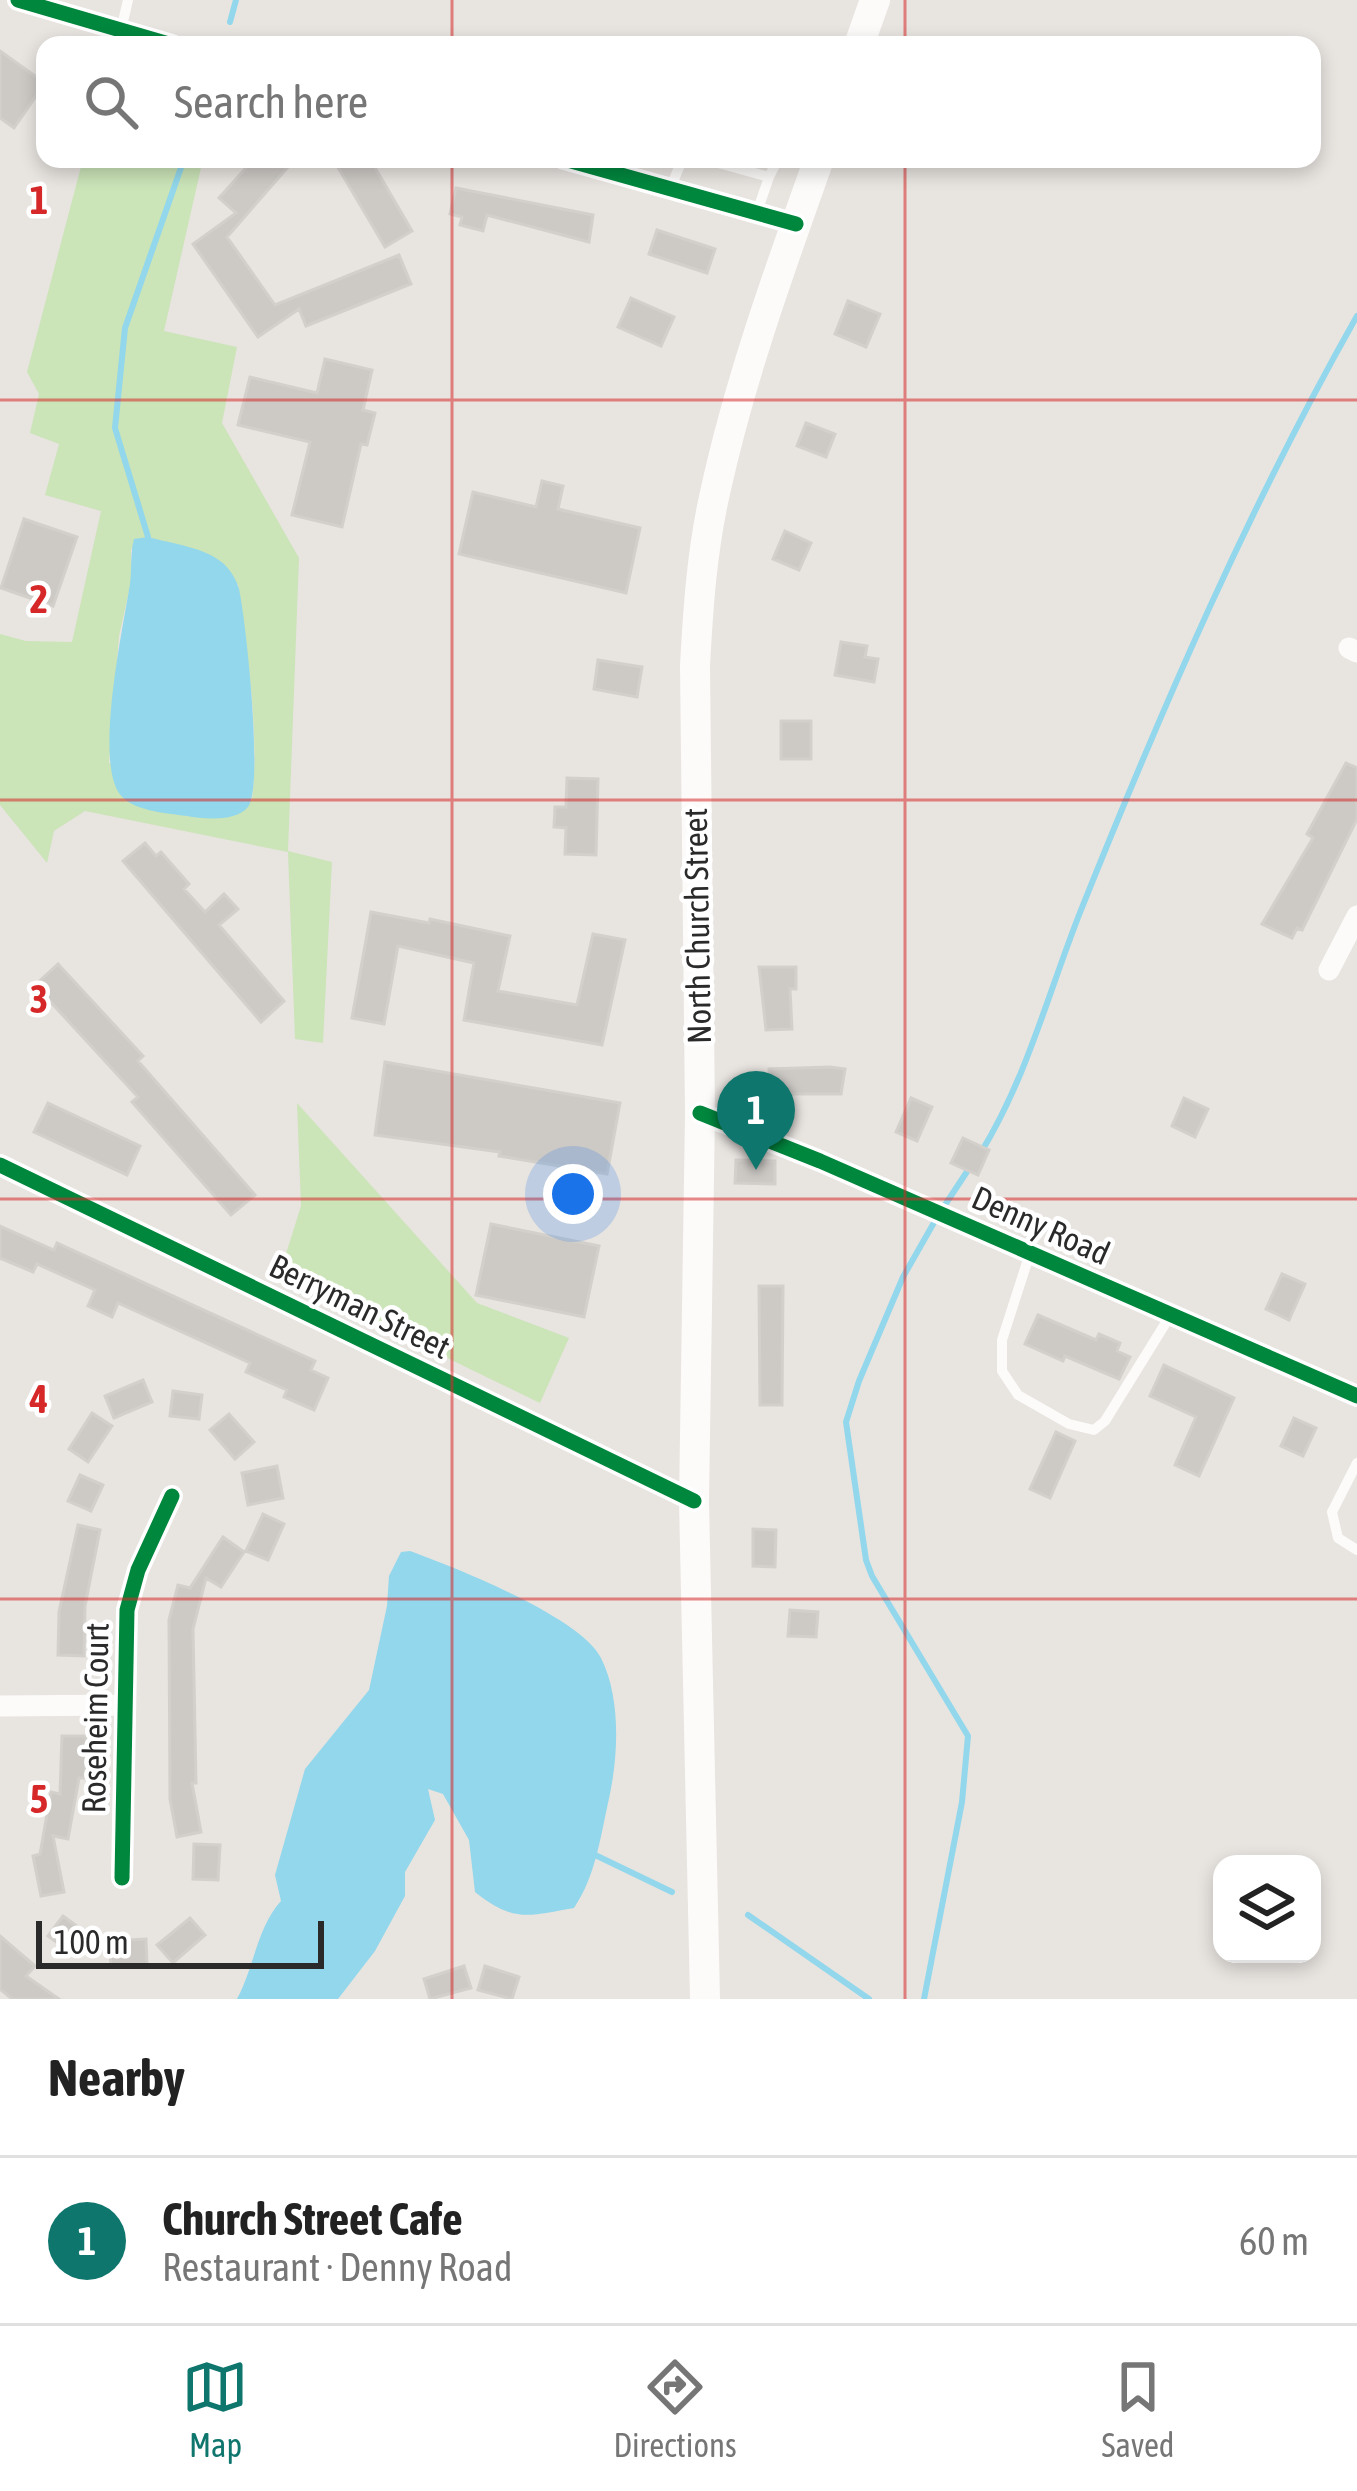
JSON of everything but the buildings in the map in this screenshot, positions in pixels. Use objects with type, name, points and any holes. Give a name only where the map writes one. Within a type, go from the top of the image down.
[{"type":"main road","points":[[863,36],[875,0]]},
{"type":"main road","name":"North Church Street","points":[[705,1999],[694,1502],[700,1113],[693,709],[699,600],[713,498],[729,431],[816,168]]},
{"type":"street","points":[[18,0],[141,36]]},
{"type":"street","points":[[596,168],[796,224]]},
{"type":"street","points":[[1330,970],[1357,916]]},
{"type":"street","name":"Denny Road","points":[[700,1113],[1357,1396]]},
{"type":"street","name":"Berryman Street","points":[[0,1166],[694,1502]]},
{"type":"street","name":"Roseheim Court","points":[[122,1878],[128,1610],[138,1570],[172,1496]]},
{"type":"street","points":[[0,1706],[124,1706]]},
{"type":"lane","points":[[121,30],[128,0]]},
{"type":"lane","points":[[670,189],[679,168]]},
{"type":"lane","points":[[755,168],[770,177]]},
{"type":"lane","points":[[757,214],[774,168]]},
{"type":"lane","points":[[1030,1253],[1002,1340],[1000,1364],[1018,1395],[1069,1424],[1088,1431],[1100,1426],[1170,1315]]},
{"type":"lane","points":[[1357,1462],[1332,1512],[1338,1538],[1357,1550]]},
{"type":"green space","points":[[81,168],[201,168],[164,331],[237,347],[222,423],[299,558],[288,851],[332,862],[323,1043],[295,1039],[288,852],[85,811],[54,831],[47,863],[0,805],[0,634],[26,641],[72,642],[101,511],[45,495],[59,444],[30,433],[39,394],[27,372]],"holes":[[[131,549],[238,584],[248,665],[252,800],[109,763]]]},
{"type":"green space","points":[[297,1103],[477,1303],[569,1338],[540,1403],[279,1276],[301,1206]]},
{"type":"water","points":[[148,537],[208,554],[225,565],[238,586],[249,666],[254,769],[248,807],[236,815],[202,818],[140,807],[119,793],[112,775],[110,723],[133,545],[134,539]]},
{"type":"water","points":[[410,1551],[543,1610],[589,1642],[601,1658],[612,1692],[616,1749],[587,1884],[574,1908],[522,1915],[500,1909],[475,1892],[469,1840],[443,1794],[428,1789],[435,1820],[405,1872],[405,1896],[375,1951],[338,1999],[237,1999],[266,1923],[281,1901],[275,1875],[305,1769],[369,1690],[389,1576],[401,1552]]},
{"type":"waterway","points":[[230,22],[236,0]]},
{"type":"waterway","points":[[148,537],[115,428],[125,328],[181,168]]},
{"type":"waterway","points":[[980,1154],[1024,1065],[1081,910],[1209,608],[1357,316]]},
{"type":"waterway","points":[[943,1208],[972,1164]]},
{"type":"waterway","points":[[924,1999],[962,1802],[968,1736],[872,1576],[846,1422],[903,1277],[936,1219]]},
{"type":"waterway","points":[[591,1853],[672,1892]]},
{"type":"waterway","points":[[748,1915],[869,1999]]},
{"type":"cycle path","points":[[18,0],[141,36]]},
{"type":"cycle path","points":[[596,168],[796,224]]},
{"type":"cycle path","points":[[700,1113],[1357,1396]]},
{"type":"cycle path","points":[[0,1165],[694,1501]]},
{"type":"cycle path","points":[[122,1878],[127,1610],[138,1570],[172,1496]]},
{"type":"place","name":"Church Street Cafe","points":[[756,1170]]}]
